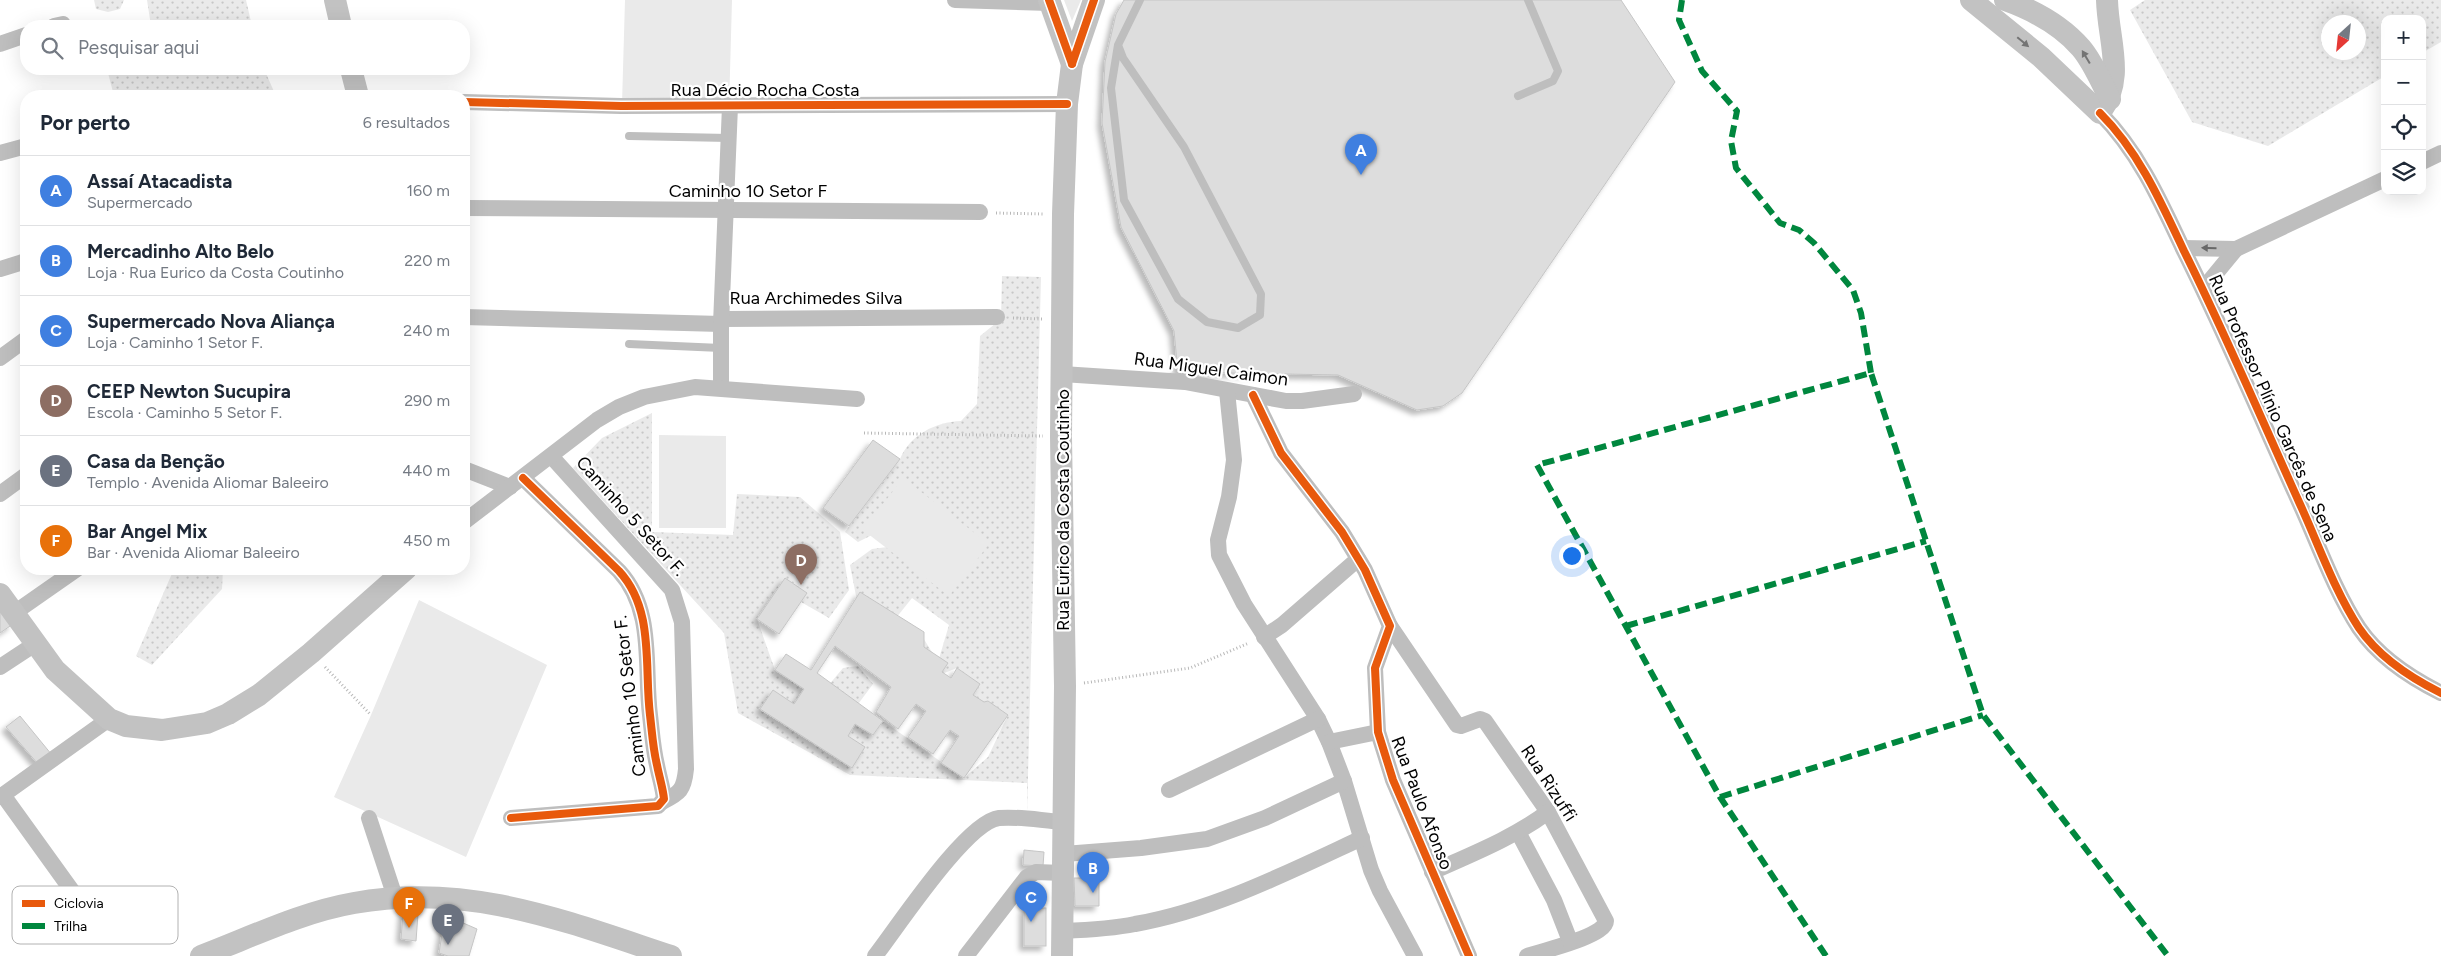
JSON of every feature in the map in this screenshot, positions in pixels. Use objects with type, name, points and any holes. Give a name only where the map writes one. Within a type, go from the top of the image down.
[{"type":"main road","points":[[335,0],[340,20]]},
{"type":"main road","name":"Rua Eurico da Costa Coutinho","points":[[1062,956],[1065,686],[1062,437],[1063,214],[1067,104],[1072,64],[1094,0]]},
{"type":"main road","name":"Rua Professor Plínio Garcês de Sena","points":[[1972,0],[2030,9],[2054,25],[2081,48],[2105,106]]},
{"type":"main road","points":[[2105,106],[2114,76],[2108,0]]},
{"type":"main road","name":"Rua Eurico da Costa Coutinho","points":[[1050,2],[1072,64]]},
{"type":"main road","name":"Rua Professor Plínio Garcês de Sena","points":[[1999,5],[2040,57],[2105,106]]},
{"type":"main road","points":[[353,75],[356,90]]},
{"type":"main road","points":[[0,594],[56,670],[109,719],[126,726],[162,730],[207,723],[228,714],[259,695],[311,653],[399,575]]},
{"type":"main road","points":[[201,956],[232,951],[306,916],[353,903],[395,897],[436,896],[478,900],[542,913],[670,956]]},
{"type":"street","points":[[955,0],[1050,2]]},
{"type":"street","points":[[0,44],[20,37]]},
{"type":"street","name":"Rua Décio Rocha Costa","points":[[470,102],[621,106],[1067,104]]},
{"type":"street","name":"Rua Archimedes Silva","points":[[721,321],[730,106]]},
{"type":"street","name":"Rua Professor Plínio Garcês de Sena","points":[[2105,106],[2148,177],[2183,248],[2334,579],[2359,628],[2376,649],[2394,664],[2441,693]]},
{"type":"street","points":[[0,153],[20,148]]},
{"type":"street","points":[[2426,160],[2441,153]]},
{"type":"street","points":[[2183,248],[2236,249],[2381,182]]},
{"type":"street","name":"Caminho 10 Setor F","points":[[470,208],[980,212]]},
{"type":"street","points":[[2203,290],[2236,249]]},
{"type":"street","points":[[0,269],[20,263]]},
{"type":"street","name":"Rua Archimedes Silva","points":[[470,317],[721,321],[997,317]]},
{"type":"street","points":[[721,321],[721,388]]},
{"type":"street","points":[[0,358],[20,343]]},
{"type":"street","name":"Rua Miguel Caimon","points":[[1062,374],[1185,382],[1228,391],[1302,402],[1354,394]]},
{"type":"street","points":[[470,517],[524,478],[597,420],[644,397],[695,387],[857,399]]},
{"type":"street","points":[[1228,391],[1234,460],[1229,497],[1218,540],[1219,555],[1244,604],[1318,719],[1344,781],[1380,891],[1415,956]]},
{"type":"street","points":[[1253,395],[1281,453],[1338,526],[1358,559],[1390,626]]},
{"type":"street","name":"Caminho 5 Setor F.","points":[[550,456],[672,590],[678,604],[682,622],[686,769],[684,786],[680,792],[662,802]]},
{"type":"street","points":[[470,471],[510,487]]},
{"type":"street","name":"Caminho 10 Setor F.","points":[[524,478],[619,571],[636,594],[641,608],[646,641],[649,709],[656,763],[664,794],[662,802]]},
{"type":"street","points":[[0,494],[20,479]]},
{"type":"street","points":[[1264,637],[1282,625],[1358,559]]},
{"type":"street","points":[[14,614],[69,575]]},
{"type":"street","name":"Rua Paulo Afonso","points":[[1390,626],[1375,668],[1378,732],[1393,780],[1469,956]]},
{"type":"street","name":"Rua Rizuffi","points":[[1390,626],[1457,725],[1461,726],[1480,719],[1485,722],[1548,812],[1606,921],[1606,925],[1588,937],[1570,941],[1528,956]]},
{"type":"street","points":[[0,667],[36,644]]},
{"type":"street","points":[[68,886],[2,796],[109,719]]},
{"type":"street","points":[[1169,790],[1318,719]]},
{"type":"street","name":"Rua Paulo Afonso","points":[[1329,742],[1378,732]]},
{"type":"street","points":[[966,956],[1027,877],[1036,872],[1132,849],[1207,839],[1265,818],[1344,781]]},
{"type":"street","points":[[511,818],[658,806],[662,802]]},
{"type":"street","points":[[1432,872],[1518,832],[1548,812]]},
{"type":"street","points":[[370,818],[395,897]]},
{"type":"street","points":[[875,956],[949,858],[985,823],[998,818],[1064,822]]},
{"type":"street","points":[[1518,832],[1554,900],[1570,941]]},
{"type":"street","points":[[1063,931],[1135,924],[1196,908],[1264,883],[1362,838]]},
{"type":"lane","points":[[1118,45],[1123,58],[1184,147],[1262,294],[1260,315],[1238,328],[1207,322],[1178,299],[1124,200],[1111,88],[1118,45],[1140,0]]},
{"type":"lane","points":[[1518,96],[1553,81],[1558,71],[1528,0]]},
{"type":"lane","points":[[629,136],[729,138]]},
{"type":"lane","points":[[630,344],[721,348]]},
{"type":"path","points":[[980,212],[1033,214]]},
{"type":"path","points":[[997,317],[1063,319]]},
{"type":"path","points":[[864,433],[1062,437]]},
{"type":"path","points":[[1065,686],[1190,668],[1264,637]]},
{"type":"path","points":[[311,653],[371,715]]},
{"type":"shaded area","points":[[94,0],[124,0],[120,9],[108,12],[96,9]]},
{"type":"shaded area","points":[[147,0],[246,0],[251,20],[150,20]]},
{"type":"shaded area","points":[[625,0],[732,0],[729,108],[622,104]]},
{"type":"shaded area","points":[[1064,0],[1081,0],[1072,21]]},
{"type":"shaded area","points":[[2145,0],[2441,0],[2441,42],[2426,51],[2426,15],[2381,15],[2381,78],[2268,146],[2192,122],[2130,10]]},
{"type":"shaded area","points":[[109,75],[267,75],[273,90],[112,90]]},
{"type":"shaded area","points":[[1002,276],[1041,277],[1027,813],[1027,783],[850,775],[738,713],[724,633],[573,468],[602,438],[652,413],[652,532],[733,535],[737,494],[800,497],[840,532],[849,590],[829,618],[801,602],[807,593],[785,578],[757,619],[775,670],[804,689],[794,704],[773,690],[760,710],[792,729],[843,668],[858,666],[873,684],[847,719],[873,735],[883,721],[964,778],[988,757],[1008,715],[988,701],[975,704],[973,695],[980,684],[957,668],[899,691],[922,636],[938,662],[949,625],[912,598],[896,618],[857,601],[850,565],[872,549],[895,546],[884,529],[858,542],[845,532],[910,443],[924,431],[933,427],[961,421],[977,404],[980,336],[1001,319]]},
{"type":"shaded area","points":[[659,435],[726,436],[726,528],[659,528]]},
{"type":"shaded area","points":[[903,478],[989,544],[949,596],[863,530]]},
{"type":"shaded area","points":[[171,575],[223,575],[222,589],[152,665],[136,656]]},
{"type":"shaded area","points":[[419,600],[547,665],[466,857],[334,797]]},
{"type":"building","points":[[1124,0],[1621,0],[1675,82],[1462,393],[1443,406],[1417,410],[1338,375],[1178,372],[1174,331],[1121,227],[1102,123],[1105,62],[1116,14]]},
{"type":"building","points":[[873,440],[900,459],[849,526],[823,508]]},
{"type":"building","points":[[785,578],[807,593],[779,634],[757,619]]},
{"type":"building","points":[[860,592],[924,632],[924,647],[948,663],[942,672],[951,678],[957,668],[980,684],[973,695],[984,702],[988,701],[1008,715],[964,778],[941,763],[959,736],[950,730],[933,754],[908,737],[926,711],[916,704],[898,729],[876,712],[891,687],[835,646],[817,673],[883,721],[873,735],[855,724],[848,736],[865,747],[852,768],[760,709],[773,690],[794,704],[804,689],[775,670],[786,654],[811,670]]},
{"type":"building","points":[[0,611],[13,624],[0,633]]},
{"type":"building","points":[[20,716],[52,755],[38,764],[6,727]]},
{"type":"building","points":[[1024,850],[1044,852],[1043,866],[1023,865]]},
{"type":"building","points":[[1074,878],[1099,878],[1099,906],[1075,906]]},
{"type":"building","points":[[1024,908],[1046,908],[1046,946],[1024,946]]},
{"type":"building","points":[[403,913],[418,914],[416,941],[401,939]]},
{"type":"building","points":[[445,915],[477,929],[469,956],[448,956],[439,953]]},
{"type":"marked path","points":[[1682,0],[1679,20],[1702,71],[1737,111],[1731,141],[1736,168],[1780,223],[1799,230],[1814,243],[1853,290],[1861,313],[1871,373]]},
{"type":"marked path","points":[[1826,956],[1720,797],[1537,465],[1871,373],[1983,715],[2168,956]]},
{"type":"marked path","points":[[1626,626],[1926,541]]},
{"type":"marked path","points":[[1720,797],[1983,715]]},
{"type":"cycle path","points":[[1049,0],[1072,64]]},
{"type":"cycle path","points":[[1072,64],[1094,0]]},
{"type":"cycle path","points":[[470,102],[621,106],[1067,104]]},
{"type":"cycle path","points":[[2100,113],[2114,128],[2138,161],[2158,196],[2228,344],[2327,566],[2350,613],[2359,628],[2385,657],[2407,673],[2441,693]]},
{"type":"cycle path","points":[[1253,395],[1281,453],[1342,532],[1365,570],[1390,626],[1375,668],[1378,732],[1393,780],[1469,956]]},
{"type":"cycle path","points":[[511,818],[658,806],[664,799],[654,747],[648,697],[646,640],[638,603],[630,586],[619,571],[523,478]]},
{"type":"place","name":"Assaí Atacadista","points":[[1361,175]]},
{"type":"place","name":"CEEP Newton Sucupira","points":[[801,585]]},
{"type":"place","name":"Mercadinho Alto Belo","points":[[1093,893]]},
{"type":"place","name":"Supermercado Nova Aliança","points":[[1031,922]]},
{"type":"place","name":"Bar Angel Mix","points":[[409,928]]},
{"type":"place","name":"Casa da Benção","points":[[448,945]]}]
